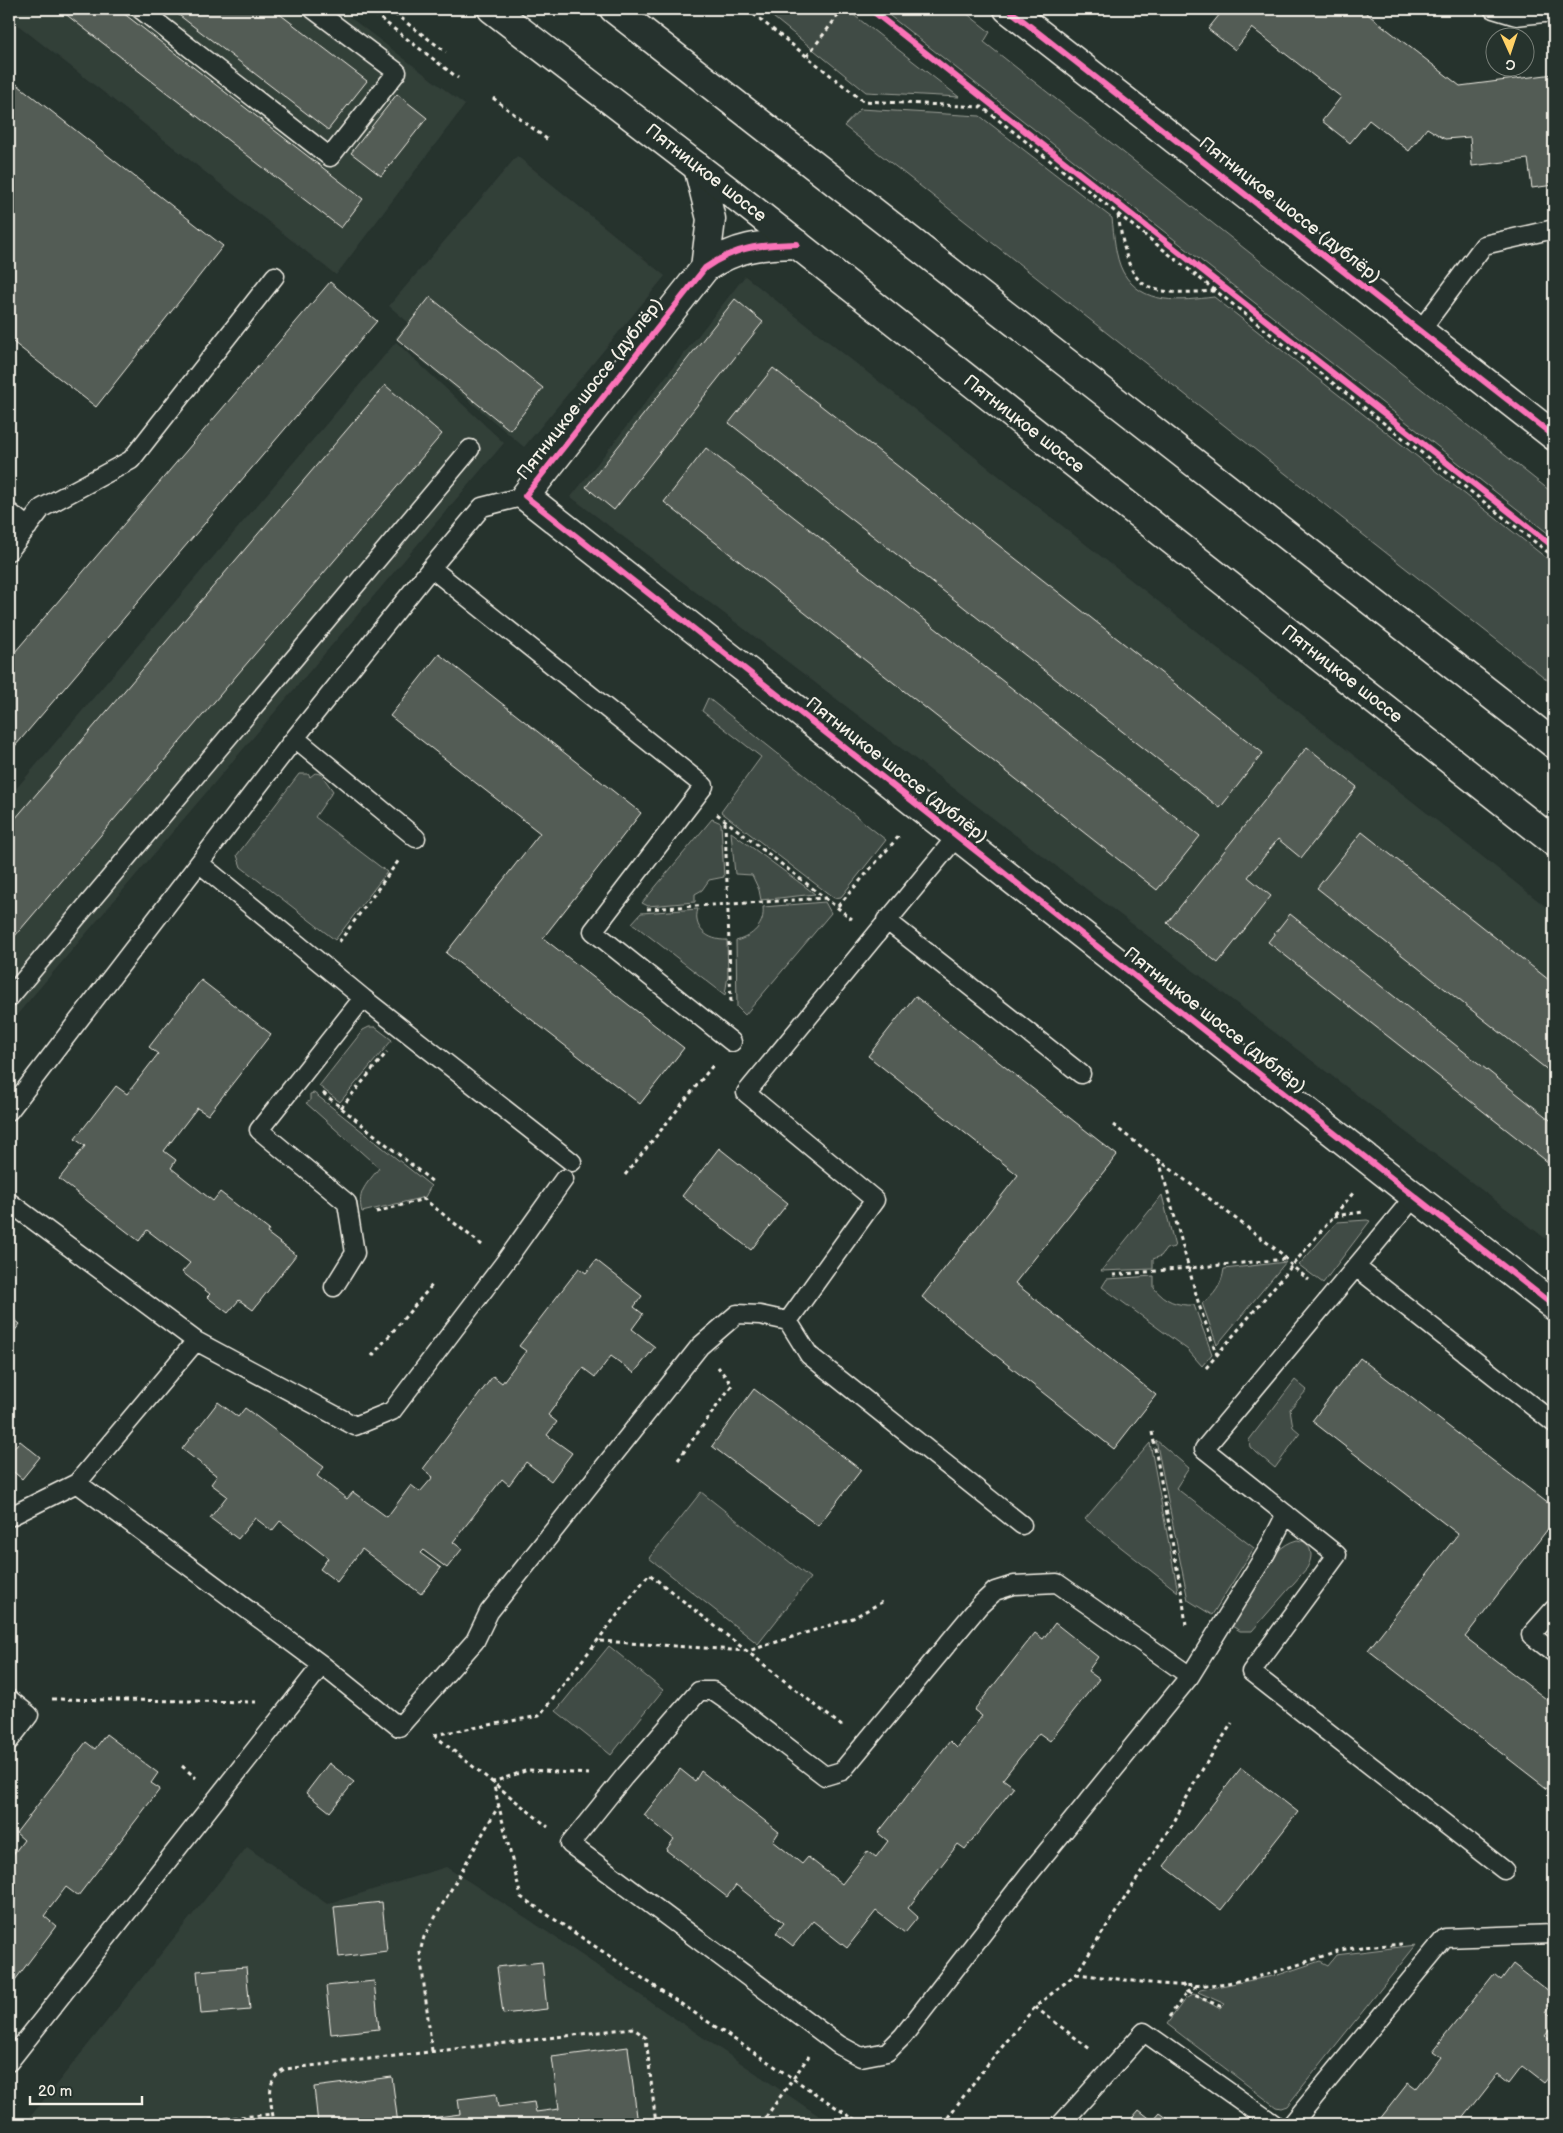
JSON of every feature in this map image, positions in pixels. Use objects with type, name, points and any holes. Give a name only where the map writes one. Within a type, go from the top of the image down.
[{"type":"main road","name":"Пятницкое шоссе","points":[[492,9],[698,167],[1554,842]]},
{"type":"main road","points":[[614,9],[1554,744]]},
{"type":"main road","name":"Пятницкое шоссе (дублёр)","points":[[1008,9],[1554,436]]},
{"type":"main road","points":[[698,167],[711,219],[705,268]]},
{"type":"main road","name":"Пятницкое шоссе (дублёр)","points":[[796,244],[747,248],[725,254],[705,268],[525,496],[1554,1306]]},
{"type":"lane","points":[[140,9],[330,157],[396,72],[313,9]]},
{"type":"lane","points":[[1493,9],[1516,16],[1554,12]]},
{"type":"lane","points":[[1420,331],[1484,245],[1554,230]]},
{"type":"lane","points":[[9,551],[42,508],[131,460],[275,276]]},
{"type":"lane","points":[[9,998],[470,449]]},
{"type":"lane","points":[[9,1111],[295,738],[482,507],[525,496]]},
{"type":"lane","points":[[9,512],[28,527]]},
{"type":"lane","points":[[431,568],[704,786],[593,931],[732,1042]]},
{"type":"lane","points":[[295,738],[416,838]]},
{"type":"lane","points":[[788,1321],[875,1200],[746,1094],[886,920],[957,836]]},
{"type":"lane","points":[[199,863],[363,998],[572,1162]]},
{"type":"lane","points":[[886,920],[1082,1074]]},
{"type":"lane","points":[[334,1287],[355,1253],[347,1203],[259,1130],[363,998]]},
{"type":"lane","points":[[9,1202],[196,1341],[356,1426],[392,1411],[505,1262],[564,1179]]},
{"type":"lane","points":[[1415,1196],[1204,1450],[1337,1555],[1251,1672],[1504,1870]]},
{"type":"lane","points":[[1356,1267],[1554,1423]]},
{"type":"lane","points":[[77,1483],[322,1665],[399,1727],[475,1641],[489,1612],[700,1346],[737,1314],[760,1314],[788,1321],[809,1356],[1022,1524]]},
{"type":"lane","points":[[9,1518],[77,1483],[196,1341]]},
{"type":"lane","points":[[1190,1676],[1057,1583],[1014,1586],[995,1592],[979,1606],[842,1771],[825,1776],[726,1700],[712,1691],[699,1691],[624,1777],[570,1844],[825,2033],[861,2057],[887,2052],[903,2036],[1028,1875],[1190,1676],[1266,1553],[1286,1514]]},
{"type":"lane","points":[[1554,1609],[1531,1635],[1554,1653]]},
{"type":"lane","points":[[9,2062],[322,1665]]},
{"type":"lane","points":[[9,1699],[29,1715],[9,1742]]},
{"type":"lane","points":[[1292,2124],[1445,1938],[1554,1934]]},
{"type":"lane","points":[[1061,2124],[1144,2032],[1274,2124]]},
{"type":"path","points":[[368,9],[458,78]]},
{"type":"path","points":[[388,9],[446,52]]},
{"type":"path","points":[[748,9],[863,101],[982,108],[1554,557]]},
{"type":"path","points":[[806,56],[843,9]]},
{"type":"path","points":[[493,98],[548,140]]},
{"type":"path","points":[[986,100],[1407,431]]},
{"type":"path","points":[[1118,214],[1128,263],[1135,278],[1147,287],[1161,292],[1215,291]]},
{"type":"path","points":[[712,808],[726,822],[829,898],[853,919]]},
{"type":"path","points":[[625,1175],[732,1042],[726,822]]},
{"type":"path","points":[[838,906],[900,835]]},
{"type":"path","points":[[334,949],[416,838]]},
{"type":"path","points":[[640,910],[829,898]]},
{"type":"path","points":[[341,1108],[390,1048]]},
{"type":"path","points":[[301,1076],[434,1183]]},
{"type":"path","points":[[1113,1125],[1286,1259],[1331,1297]]},
{"type":"path","points":[[1159,1159],[1189,1269],[1217,1355]]},
{"type":"path","points":[[1206,1368],[1356,1189]]},
{"type":"path","points":[[371,1213],[424,1199],[505,1262]]},
{"type":"path","points":[[1334,1216],[1373,1211]]},
{"type":"path","points":[[1113,1275],[1286,1259]]},
{"type":"path","points":[[372,1356],[434,1284]]},
{"type":"path","points":[[678,1460],[732,1385],[700,1346]]},
{"type":"path","points":[[1152,1432],[1183,1600],[1190,1676]]},
{"type":"path","points":[[434,1735],[539,1716],[599,1641],[649,1574],[864,1743]]},
{"type":"path","points":[[599,1641],[748,1651],[853,1618],[882,1602]]},
{"type":"path","points":[[48,1699],[293,1702]]},
{"type":"path","points":[[409,1716],[570,1844]]},
{"type":"path","points":[[943,2124],[983,2070],[1035,2007],[1076,1974],[1175,1820],[1197,1778],[1232,1723]]},
{"type":"path","points":[[432,2051],[420,1952],[424,1936],[499,1805]]},
{"type":"path","points":[[1076,1974],[1200,1985],[1269,1973],[1322,1958],[1336,1952],[1445,1938]]},
{"type":"path","points":[[1182,1984],[1187,1992],[1222,2007]]},
{"type":"path","points":[[1153,2039],[1187,1992],[1200,1985]]},
{"type":"path","points":[[1035,2007],[1112,2066]]},
{"type":"path","points":[[274,2124],[270,2082],[276,2072],[285,2069],[633,2028],[646,2038],[656,2124]]},
{"type":"path","points":[[746,2124],[762,2123],[825,2033]]},
{"type":"path","points":[[793,2078],[852,2118],[866,2124]]},
{"type":"path","points":[[169,2124],[273,2114]]},
{"type":"path","points":[[852,2118],[853,2124]]},
{"type":"shaded area","points":[[9,9],[339,9],[465,105],[336,275],[9,18]]},
{"type":"shaded area","points":[[763,9],[846,9],[959,97],[866,92]]},
{"type":"shaded area","points":[[881,9],[961,9],[990,32],[984,42],[1554,494],[1554,538]]},
{"type":"shaded area","points":[[860,109],[980,116],[1112,218],[1115,246],[1120,266],[1131,283],[1141,291],[1163,299],[1189,300],[1214,297],[1554,564],[1554,685],[844,126]]},
{"type":"shaded area","points":[[517,156],[665,276],[524,447],[395,338],[408,322],[389,306]]},
{"type":"shaded area","points":[[745,276],[1554,913],[1554,1245],[571,497]]},
{"type":"shaded area","points":[[396,342],[504,443],[9,1024],[9,797]]},
{"type":"shaded area","points":[[708,698],[886,840],[841,897],[834,898],[721,812],[761,757],[702,711]]},
{"type":"shaded area","points":[[315,773],[321,774],[333,791],[315,817],[387,872],[335,940],[241,867],[237,855],[299,774],[308,774],[310,777]]},
{"type":"shaded area","points":[[712,819],[721,823],[724,877],[709,880],[702,890],[695,894],[695,902],[648,906],[642,903]]},
{"type":"shaded area","points":[[731,832],[815,894],[761,900],[759,890],[752,875],[735,874]]},
{"type":"shaded area","points":[[825,902],[831,913],[745,1015],[737,1007],[736,941],[748,936],[757,929],[762,919],[763,907]]},
{"type":"shaded area","points":[[698,909],[697,922],[703,932],[720,940],[727,940],[728,975],[725,995],[632,923],[641,913]]},
{"type":"shaded area","points":[[375,1027],[392,1040],[340,1102],[319,1086],[363,1030]]},
{"type":"shaded area","points":[[314,1093],[431,1186],[425,1197],[362,1212],[362,1193],[379,1168],[306,1103],[310,1101],[310,1094]]},
{"type":"shaded area","points":[[1162,1195],[1175,1247],[1166,1249],[1161,1256],[1153,1259],[1153,1269],[1101,1271]]},
{"type":"shaded area","points":[[1370,1221],[1323,1283],[1299,1265],[1337,1222]]},
{"type":"shaded area","points":[[1286,1262],[1217,1345],[1202,1303],[1217,1289],[1224,1269]]},
{"type":"shaded area","points":[[1154,1276],[1154,1288],[1162,1296],[1182,1305],[1194,1305],[1212,1354],[1202,1366],[1188,1350],[1102,1287],[1107,1279]]},
{"type":"shaded area","points":[[1295,1380],[1307,1390],[1290,1409],[1293,1427],[1300,1433],[1275,1468],[1250,1447],[1249,1440]]},
{"type":"shaded area","points":[[1156,1440],[1189,1468],[1176,1488],[1254,1548],[1212,1615],[1188,1600]]},
{"type":"shaded area","points":[[1150,1443],[1178,1592],[1085,1519]]},
{"type":"shaded area","points":[[701,1492],[810,1578],[758,1644],[649,1558]]},
{"type":"shaded area","points":[[1297,1540],[1306,1542],[1310,1549],[1311,1558],[1307,1568],[1252,1631],[1240,1631],[1232,1626],[1258,1576],[1267,1563],[1286,1545]]},
{"type":"shaded area","points":[[609,1646],[663,1690],[611,1755],[556,1711]]},
{"type":"shaded area","points":[[247,1847],[327,1904],[446,1867],[528,1919],[831,2124],[28,2124],[26,2122]]},
{"type":"shaded area","points":[[1416,1945],[1287,2106],[1281,2108],[1276,2107],[1167,2024],[1185,1999],[1194,1994],[1220,2009],[1225,2004],[1198,1992],[1200,1990],[1278,1975],[1320,1961],[1328,1965],[1336,1955]]},
{"type":"building","points":[[59,9],[118,9],[363,199],[341,228]]},
{"type":"building","points":[[171,9],[273,9],[367,81],[328,130]]},
{"type":"building","points":[[1224,9],[1361,9],[1460,86],[1536,78],[1536,76],[1554,74],[1554,185],[1532,188],[1528,159],[1472,166],[1470,137],[1445,139],[1427,128],[1409,151],[1369,120],[1350,143],[1322,121],[1341,97],[1252,28],[1235,50],[1208,29]]},
{"type":"building","points":[[9,78],[223,246],[96,407],[9,339]]},
{"type":"building","points":[[397,94],[427,118],[381,176],[351,153]]},
{"type":"building","points":[[330,282],[377,321],[10,752],[9,659]]},
{"type":"building","points":[[430,297],[543,388],[510,430],[397,339]]},
{"type":"building","points":[[735,299],[763,322],[614,510],[586,487]]},
{"type":"building","points":[[773,368],[1263,753],[1220,808],[729,423]]},
{"type":"building","points":[[385,385],[442,434],[9,943],[9,826]]},
{"type":"building","points":[[706,448],[1200,836],[1157,890],[664,502]]},
{"type":"building","points":[[439,654],[641,813],[543,938],[684,1048],[640,1104],[446,953],[540,833],[390,716]]},
{"type":"building","points":[[1307,747],[1357,787],[1301,858],[1278,839],[1248,877],[1271,896],[1218,963],[1167,923]]},
{"type":"building","points":[[1362,832],[1554,984],[1554,1075],[1317,888]]},
{"type":"building","points":[[1290,914],[1554,1123],[1554,1167],[1268,942]]},
{"type":"building","points":[[201,980],[271,1034],[208,1115],[197,1108],[164,1151],[176,1160],[171,1168],[213,1201],[220,1192],[269,1230],[267,1233],[296,1255],[253,1310],[239,1300],[228,1313],[207,1297],[210,1294],[182,1272],[190,1263],[147,1230],[139,1241],[59,1179],[85,1146],[75,1139],[116,1086],[127,1094],[158,1054],[149,1047]]},
{"type":"building","points":[[915,996],[1117,1155],[1015,1283],[1156,1395],[1114,1449],[922,1297],[1018,1175],[868,1056]]},
{"type":"building","points":[[719,1148],[788,1203],[751,1250],[682,1196]]},
{"type":"building","points":[[596,1260],[642,1296],[634,1307],[643,1314],[632,1329],[655,1347],[634,1373],[611,1356],[595,1377],[583,1368],[548,1415],[557,1422],[547,1435],[572,1453],[551,1481],[526,1462],[509,1485],[502,1479],[453,1542],[462,1549],[447,1568],[423,1550],[420,1553],[441,1568],[421,1594],[362,1549],[337,1582],[320,1569],[328,1558],[280,1521],[272,1531],[255,1518],[238,1539],[210,1518],[227,1496],[211,1484],[217,1476],[182,1449],[218,1402],[238,1417],[245,1408],[324,1467],[317,1476],[347,1499],[353,1492],[387,1517],[411,1485],[420,1492],[433,1477],[423,1469],[493,1376],[502,1383],[526,1351],[519,1346],[579,1268],[586,1273]]},
{"type":"building","points":[[9,1315],[20,1324],[9,1338]]},
{"type":"building","points":[[1360,1358],[1554,1508],[1554,1521],[1465,1637],[1554,1705],[1554,1794],[1368,1650],[1458,1534],[1312,1421]]},
{"type":"building","points":[[754,1389],[861,1470],[818,1526],[712,1446]]},
{"type":"building","points":[[20,1441],[40,1457],[22,1479],[9,1468],[9,1453]]},
{"type":"building","points":[[1055,1623],[1098,1657],[1088,1671],[1099,1679],[1050,1741],[1039,1733],[1003,1779],[1014,1787],[965,1849],[958,1844],[908,1908],[918,1917],[905,1933],[876,1911],[847,1948],[813,1921],[793,1946],[776,1933],[784,1923],[736,1885],[727,1897],[666,1850],[674,1839],[644,1815],[680,1769],[695,1781],[701,1771],[779,1832],[773,1841],[802,1864],[808,1857],[842,1884],[868,1851],[876,1857],[888,1841],[878,1833],[950,1741],[957,1748],[982,1716],[974,1710],[1035,1633],[1043,1639]]},
{"type":"building","points":[[106,1734],[158,1773],[151,1783],[160,1789],[78,1896],[66,1887],[44,1916],[56,1926],[9,1988],[9,1860],[24,1840],[16,1833],[86,1742],[95,1749]]},
{"type":"building","points":[[329,1763],[354,1782],[330,1812],[306,1793]]},
{"type":"building","points":[[1241,1768],[1298,1812],[1221,1910],[1164,1866]]},
{"type":"building","points":[[382,1902],[387,1951],[339,1957],[334,1907]]},
{"type":"building","points":[[542,1962],[547,2009],[503,2014],[497,1967]]},
{"type":"building","points":[[1513,1964],[1554,1996],[1554,2001],[1546,2012],[1554,2018],[1554,2024],[1545,2036],[1554,2043],[1554,2071],[1544,2083],[1522,2066],[1509,2083],[1498,2074],[1462,2120],[1467,2124],[1376,2124],[1408,2083],[1416,2089],[1441,2057],[1433,2051],[1494,1974],[1501,1980]]},
{"type":"building","points":[[246,1967],[250,2010],[201,2014],[197,1971]]},
{"type":"building","points":[[374,1981],[379,2029],[331,2034],[326,1986]]},
{"type":"building","points":[[628,2047],[638,2124],[424,2124],[423,2119],[460,2114],[458,2099],[496,2094],[498,2107],[534,2102],[536,2112],[559,2109],[552,2057]]},
{"type":"building","points":[[392,2077],[398,2124],[318,2124],[314,2087]]},
{"type":"building","points":[[1139,2110],[1153,2121],[1160,2113],[1175,2124],[1127,2124]]},
{"type":"cycle path","points":[[870,9],[1554,547]]},
{"type":"cycle path","points":[[1008,9],[1554,436]]},
{"type":"cycle path","points":[[797,244],[749,248],[728,255],[705,268],[525,496],[1554,1306]]}]
